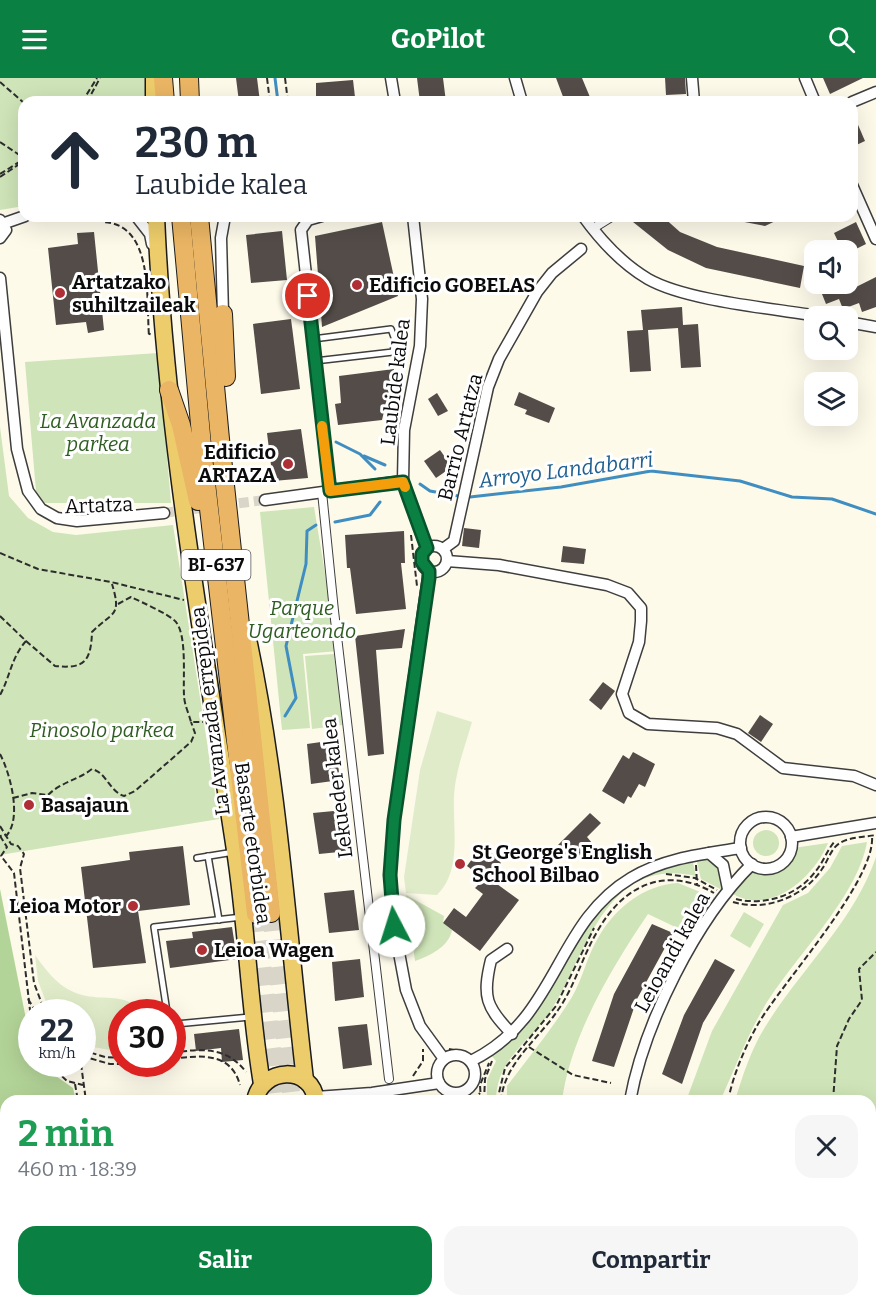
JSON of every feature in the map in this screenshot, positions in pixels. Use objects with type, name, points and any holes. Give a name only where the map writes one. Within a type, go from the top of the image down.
[{"type":"highway","points":[[163,78],[164,96]]},
{"type":"highway","points":[[170,78],[172,96]]},
{"type":"highway","points":[[189,78],[190,96]]},
{"type":"highway","name":"La Avanzada errepidea","points":[[182,222],[202,446],[257,915]]},
{"type":"highway","name":"La Avanzada errepidea","points":[[200,222],[235,576],[257,915]]},
{"type":"highway","points":[[223,314],[229,447],[229,523]]},
{"type":"highway","points":[[169,390],[190,465],[222,620]]},
{"type":"main road","points":[[154,78],[154,96]]},
{"type":"main road","name":"Basarte etorbidea","points":[[156,222],[169,390],[196,603],[236,852],[257,915],[255,1016],[262,1084]]},
{"type":"main road","name":"Basarte etorbidea","points":[[235,576],[260,696],[305,1080]]},
{"type":"main road","points":[[257,1095],[262,1084],[282,1073],[293,1074],[305,1080],[314,1095]]},
{"type":"street","points":[[391,78],[394,96]]},
{"type":"street","points":[[515,78],[520,96]]},
{"type":"street","points":[[692,78],[693,96]]},
{"type":"street","points":[[805,78],[810,96]]},
{"type":"street","points":[[858,100],[876,92]]},
{"type":"street","points":[[858,198],[876,239]]},
{"type":"street","points":[[0,238],[5,234],[2,222],[18,218]]},
{"type":"street","points":[[141,222],[150,234],[159,274]]},
{"type":"street","points":[[223,314],[221,238],[224,222]]},
{"type":"street","points":[[307,222],[301,230],[326,492]]},
{"type":"street","name":"Laubide kalea","points":[[414,222],[422,299],[420,345],[404,430],[403,482],[427,548]]},
{"type":"street","points":[[587,222],[624,262],[650,280],[675,290],[804,313]]},
{"type":"street","points":[[592,229],[603,222]]},
{"type":"street","name":"Barrio Artatza","points":[[443,549],[454,541],[488,387],[499,359],[542,285],[552,273],[580,249]]},
{"type":"street","points":[[0,278],[17,449],[28,491],[41,508],[57,518],[77,521],[164,513]]},
{"type":"street","points":[[858,324],[876,327]]},
{"type":"street","points":[[265,500],[403,482]]},
{"type":"street","name":"Lekueder kalea","points":[[326,492],[334,611],[389,1079]]},
{"type":"street","points":[[444,1059],[420,1026],[406,990],[394,926],[390,875],[394,820],[429,571],[422,562],[422,554],[427,548],[435,545],[443,549],[447,561]]},
{"type":"street","points":[[429,571],[441,570],[447,561]]},
{"type":"street","points":[[447,561],[499,565],[607,585],[628,593],[641,608],[639,642],[622,694],[629,713],[648,724],[717,728],[737,734],[783,768],[854,776],[876,785]]},
{"type":"street","points":[[760,818],[780,821],[791,837],[790,852],[780,864],[766,869],[752,864],[741,848],[744,829],[760,818]]},
{"type":"street","points":[[791,837],[876,823]]},
{"type":"street","points":[[471,1061],[490,1054],[534,1010],[577,933],[599,904],[640,873],[657,865],[741,848]]},
{"type":"street","points":[[709,853],[726,871],[725,894]]},
{"type":"street","name":"Leioandi kalea","points":[[632,1095],[654,1017],[725,894],[752,864]]},
{"type":"street","points":[[507,949],[491,960],[485,982],[486,1001],[494,1017],[512,1034]]},
{"type":"street","points":[[453,1095],[439,1083],[437,1070],[444,1059],[461,1055],[471,1061],[476,1073],[475,1080],[459,1095]]},
{"type":"street","points":[[353,1095],[439,1083]]},
{"type":"lane","points":[[313,339],[391,329],[394,340],[393,352],[315,361]]},
{"type":"lane","points":[[197,858],[236,852]]},
{"type":"lane","points":[[208,856],[219,920]]},
{"type":"lane","points":[[165,999],[154,927],[257,915]]},
{"type":"lane","points":[[186,1023],[255,1016]]},
{"type":"path","points":[[88,96],[99,78]]},
{"type":"path","points":[[267,78],[269,96]]},
{"type":"path","points":[[285,78],[287,96]]},
{"type":"path","points":[[0,83],[18,98]]},
{"type":"path","points":[[0,142],[18,156]]},
{"type":"path","points":[[0,176],[18,164]]},
{"type":"path","points":[[102,222],[126,228]]},
{"type":"path","points":[[0,553],[38,569],[111,582],[196,603]]},
{"type":"path","points":[[0,616],[55,666],[79,666],[87,660],[91,653],[92,632],[116,612],[118,604],[111,582]]},
{"type":"path","points":[[13,798],[32,793],[48,795],[59,784],[78,780],[92,769],[100,771],[111,788],[124,796],[135,791],[191,742],[195,733],[184,698],[181,633],[176,622],[163,612],[153,610],[131,597],[118,604]]},
{"type":"path","points":[[0,695],[7,682],[9,667],[26,641]]},
{"type":"path","points":[[191,723],[214,722]]},
{"type":"path","points":[[0,754],[9,777],[13,798],[12,829],[6,835],[0,836],[7,847],[1,856],[14,873],[27,997]]},
{"type":"path","points":[[0,826],[24,854],[20,868],[34,983],[40,999]]},
{"type":"path","points":[[725,894],[751,902],[789,893],[814,874],[830,846],[839,838],[875,834]]},
{"type":"path","points":[[500,1095],[505,1068],[556,1006],[592,932],[608,909],[633,888],[657,876],[676,874],[750,906],[780,901],[800,891],[817,876],[841,842],[875,834]]},
{"type":"path","points":[[730,1095],[746,1047],[758,1024],[820,942],[846,900],[868,859],[875,834]]},
{"type":"path","points":[[694,856],[698,882]]},
{"type":"path","points":[[501,1095],[509,1070],[560,1008],[595,934],[611,912],[635,892],[658,880],[676,878],[698,882]]},
{"type":"path","points":[[833,1095],[837,1046],[849,1019],[862,1000],[859,969],[876,952]]},
{"type":"path","points":[[442,1045],[471,1053],[485,1049],[490,1054],[482,1077],[482,1095]]},
{"type":"path","points":[[529,1047],[573,1075],[611,1083]]},
{"type":"path","points":[[186,1052],[212,1050],[235,1060],[246,1072]]},
{"type":"path","points":[[186,1059],[217,1059],[232,1067],[240,1085]]},
{"type":"path","points":[[63,1077],[67,1081],[83,1085]]},
{"type":"path","points":[[82,1077],[85,1095]]},
{"type":"path","points":[[75,1084],[77,1095]]},
{"type":"path","points":[[479,1095],[482,1092]]},
{"type":"green space","points":[[0,78],[147,78],[148,96],[18,96],[18,207],[0,210]]},
{"type":"green space","name":"La Avanzada parkea","points":[[158,353],[171,503],[37,503],[25,362]]},
{"type":"green space","name":"Pinosolo parkea","points":[[0,427],[9,496],[28,518],[53,532],[76,535],[173,525],[219,819],[0,855]]},
{"type":"green space","name":"Parque Ugarteondo","points":[[314,507],[338,651],[303,654],[310,728],[282,730],[260,512]]},
{"type":"green space","points":[[334,654],[343,725],[312,729],[305,656]]},
{"type":"green space","points":[[437,711],[472,722],[455,786],[454,858],[446,884],[437,895],[406,893],[404,877],[420,770]]},
{"type":"green space","points":[[766,830],[775,834],[779,843],[775,852],[766,856],[757,852],[753,843],[757,834]]},
{"type":"green space","points":[[867,842],[851,885],[763,1009],[723,1095],[688,1095],[712,1031],[783,905],[808,893],[830,868],[842,846]]},
{"type":"green space","points":[[828,843],[812,869],[801,881],[774,897],[759,900],[745,899],[730,892],[752,867],[772,869],[786,860],[793,848]]},
{"type":"green space","points":[[709,855],[721,866],[724,891],[701,879],[696,858]]},
{"type":"green space","points":[[876,857],[876,1095],[737,1095],[748,1061],[762,1033],[781,1003],[841,923],[866,880]]},
{"type":"green space","points":[[692,858],[696,876],[665,874],[640,880],[620,894],[603,914],[589,937],[565,986],[544,1021],[508,1062],[502,1073],[497,1095],[487,1095],[487,1080],[496,1061],[491,1055],[523,1027],[540,1005],[579,934],[601,905],[642,875]]},
{"type":"green space","points":[[678,883],[715,898],[692,935],[648,914],[594,1003],[574,1052],[563,1095],[507,1095],[507,1086],[572,997],[594,945],[605,927],[622,908],[642,893]]},
{"type":"green space","points":[[0,889],[22,999],[18,999],[18,1077],[57,1077],[73,1088],[75,1095],[0,1095]]},
{"type":"green space","points":[[406,895],[444,916],[443,923],[452,930],[443,946],[415,961]]},
{"type":"green space","points":[[744,912],[764,924],[750,948],[730,936]]},
{"type":"green space","points":[[35,955],[55,979],[67,989],[82,995],[118,999],[108,999],[108,1050],[96,1048],[96,999],[45,999],[38,981]]},
{"type":"building","points":[[236,78],[257,78],[259,96],[238,96]]},
{"type":"building","points":[[417,78],[443,78],[445,96],[419,96]]},
{"type":"building","points":[[556,78],[582,78],[590,96],[563,96]]},
{"type":"building","points":[[665,78],[685,78],[686,94],[666,95]]},
{"type":"building","points":[[823,78],[863,78],[830,94]]},
{"type":"building","points":[[353,80],[355,96],[316,96],[316,83]]},
{"type":"building","points":[[858,125],[865,141],[858,144]]},
{"type":"building","name":"Edificio GOBELAS","points":[[382,222],[398,296],[322,327],[315,236]]},
{"type":"building","points":[[633,222],[669,222],[680,232],[717,247],[804,266],[800,288],[706,268],[668,250]]},
{"type":"building","points":[[744,222],[773,222],[765,226]]},
{"type":"building","points":[[856,222],[866,244],[858,248],[858,240],[837,240],[834,233]]},
{"type":"building","points":[[282,231],[287,280],[251,283],[246,235]]},
{"type":"building","points":[[94,232],[104,330],[88,333],[86,322],[56,325],[48,248],[78,244],[77,233]]},
{"type":"building","points":[[876,277],[876,307],[862,312],[859,303],[842,306],[839,299],[826,304],[822,294],[858,294],[858,286]]},
{"type":"building","points":[[682,307],[683,325],[698,324],[701,367],[681,368],[678,328],[648,330],[651,371],[630,372],[627,331],[643,330],[641,310]]},
{"type":"building","points":[[291,319],[300,389],[261,394],[253,324]]},
{"type":"building","points":[[394,369],[382,420],[338,425],[335,404],[341,403],[339,376]]},
{"type":"building","points":[[519,392],[555,408],[549,423],[525,414],[527,410],[514,405]]},
{"type":"building","points":[[437,393],[448,411],[438,416],[428,399]]},
{"type":"building","name":"Edificio ARTAZA","points":[[301,429],[308,478],[273,481],[267,433]]},
{"type":"building","points":[[440,450],[452,467],[436,478],[424,461]]},
{"type":"building","points":[[464,528],[481,530],[479,548],[462,546]]},
{"type":"building","points":[[404,531],[405,563],[401,563],[406,609],[356,614],[350,568],[347,568],[345,535]]},
{"type":"building","points":[[563,546],[586,549],[584,564],[561,562]]},
{"type":"building","points":[[405,629],[402,648],[376,650],[384,754],[368,756],[355,636]]},
{"type":"building","points":[[603,682],[615,691],[601,710],[589,700]]},
{"type":"building","points":[[760,715],[773,724],[761,742],[748,733]]},
{"type":"building","points":[[335,740],[340,780],[311,784],[307,744]]},
{"type":"building","points":[[633,752],[655,764],[645,787],[639,784],[631,798],[628,796],[624,804],[602,791],[623,755],[629,759]]},
{"type":"building","points":[[344,810],[349,851],[319,854],[313,813]]},
{"type":"building","points":[[590,813],[601,823],[587,837],[592,843],[573,862],[557,846]]},
{"type":"building","points":[[483,844],[501,863],[497,868],[504,874],[497,884],[519,900],[480,951],[443,923],[454,908],[466,917],[483,894],[475,888],[478,885],[471,880],[476,873],[467,866]]},
{"type":"building","name":"Leioa Motor","points":[[183,846],[190,905],[138,911],[146,963],[93,968],[81,867],[130,860],[129,852]]},
{"type":"building","points":[[354,890],[359,930],[329,933],[324,893]]},
{"type":"building","points":[[652,924],[673,933],[637,999],[614,1067],[592,1061],[614,994]]},
{"type":"building","name":"Leioa Wagen","points":[[232,927],[237,959],[170,968],[166,941],[193,938],[192,932]]},
{"type":"building","points":[[360,959],[364,997],[335,1001],[332,962]]},
{"type":"building","points":[[715,959],[735,970],[703,1023],[682,1084],[662,1074],[684,1015]]},
{"type":"building","points":[[367,1024],[372,1065],[343,1069],[338,1027]]},
{"type":"building","points":[[239,1029],[243,1060],[222,1062],[221,1048],[196,1051],[194,1034]]},
{"type":"waterway","points":[[275,78],[277,96]]},
{"type":"waterway","name":"Arroyo Landabarri","points":[[336,442],[360,454],[375,469]]},
{"type":"waterway","name":"Arroyo Landabarri","points":[[364,456],[385,465]]},
{"type":"waterway","name":"Arroyo Landabarri","points":[[470,497],[561,487],[651,471],[740,481],[792,497],[832,499],[876,514]]},
{"type":"waterway","name":"Arroyo Landabarri","points":[[420,484],[430,491],[458,496]]},
{"type":"waterway","points":[[335,522],[370,515],[380,502]]},
{"type":"waterway","points":[[285,716],[296,698],[286,646],[306,564],[307,531],[316,525]]},
{"type":"tunnel","points":[[224,505],[265,500]]},
{"type":"tunnel","points":[[164,513],[208,507]]},
{"type":"tunnel","points":[[271,913],[291,1095]]},
{"type":"tunnel","points":[[256,914],[277,1095]]},
{"type":"slow traffic","points":[[322,426],[330,491],[403,482],[405,487]]},
{"type":"place","name":"Edificio GOBELAS","points":[[357,285]]},
{"type":"place","name":"Artatzako suhiltzaileak","points":[[60,293]]},
{"type":"place","name":"Edificio ARTAZA","points":[[288,464]]},
{"type":"place","name":"Basajaun","points":[[29,805]]},
{"type":"place","name":"St George's English School Bilbao","points":[[460,864]]},
{"type":"place","name":"Leioa Motor","points":[[133,906]]},
{"type":"place","name":"Leioa Wagen","points":[[202,950]]},
{"type":"route","points":[[308,296],[330,491],[403,482],[427,548],[421,558],[423,566],[429,571],[429,578],[394,820],[390,875],[394,926]]}]
